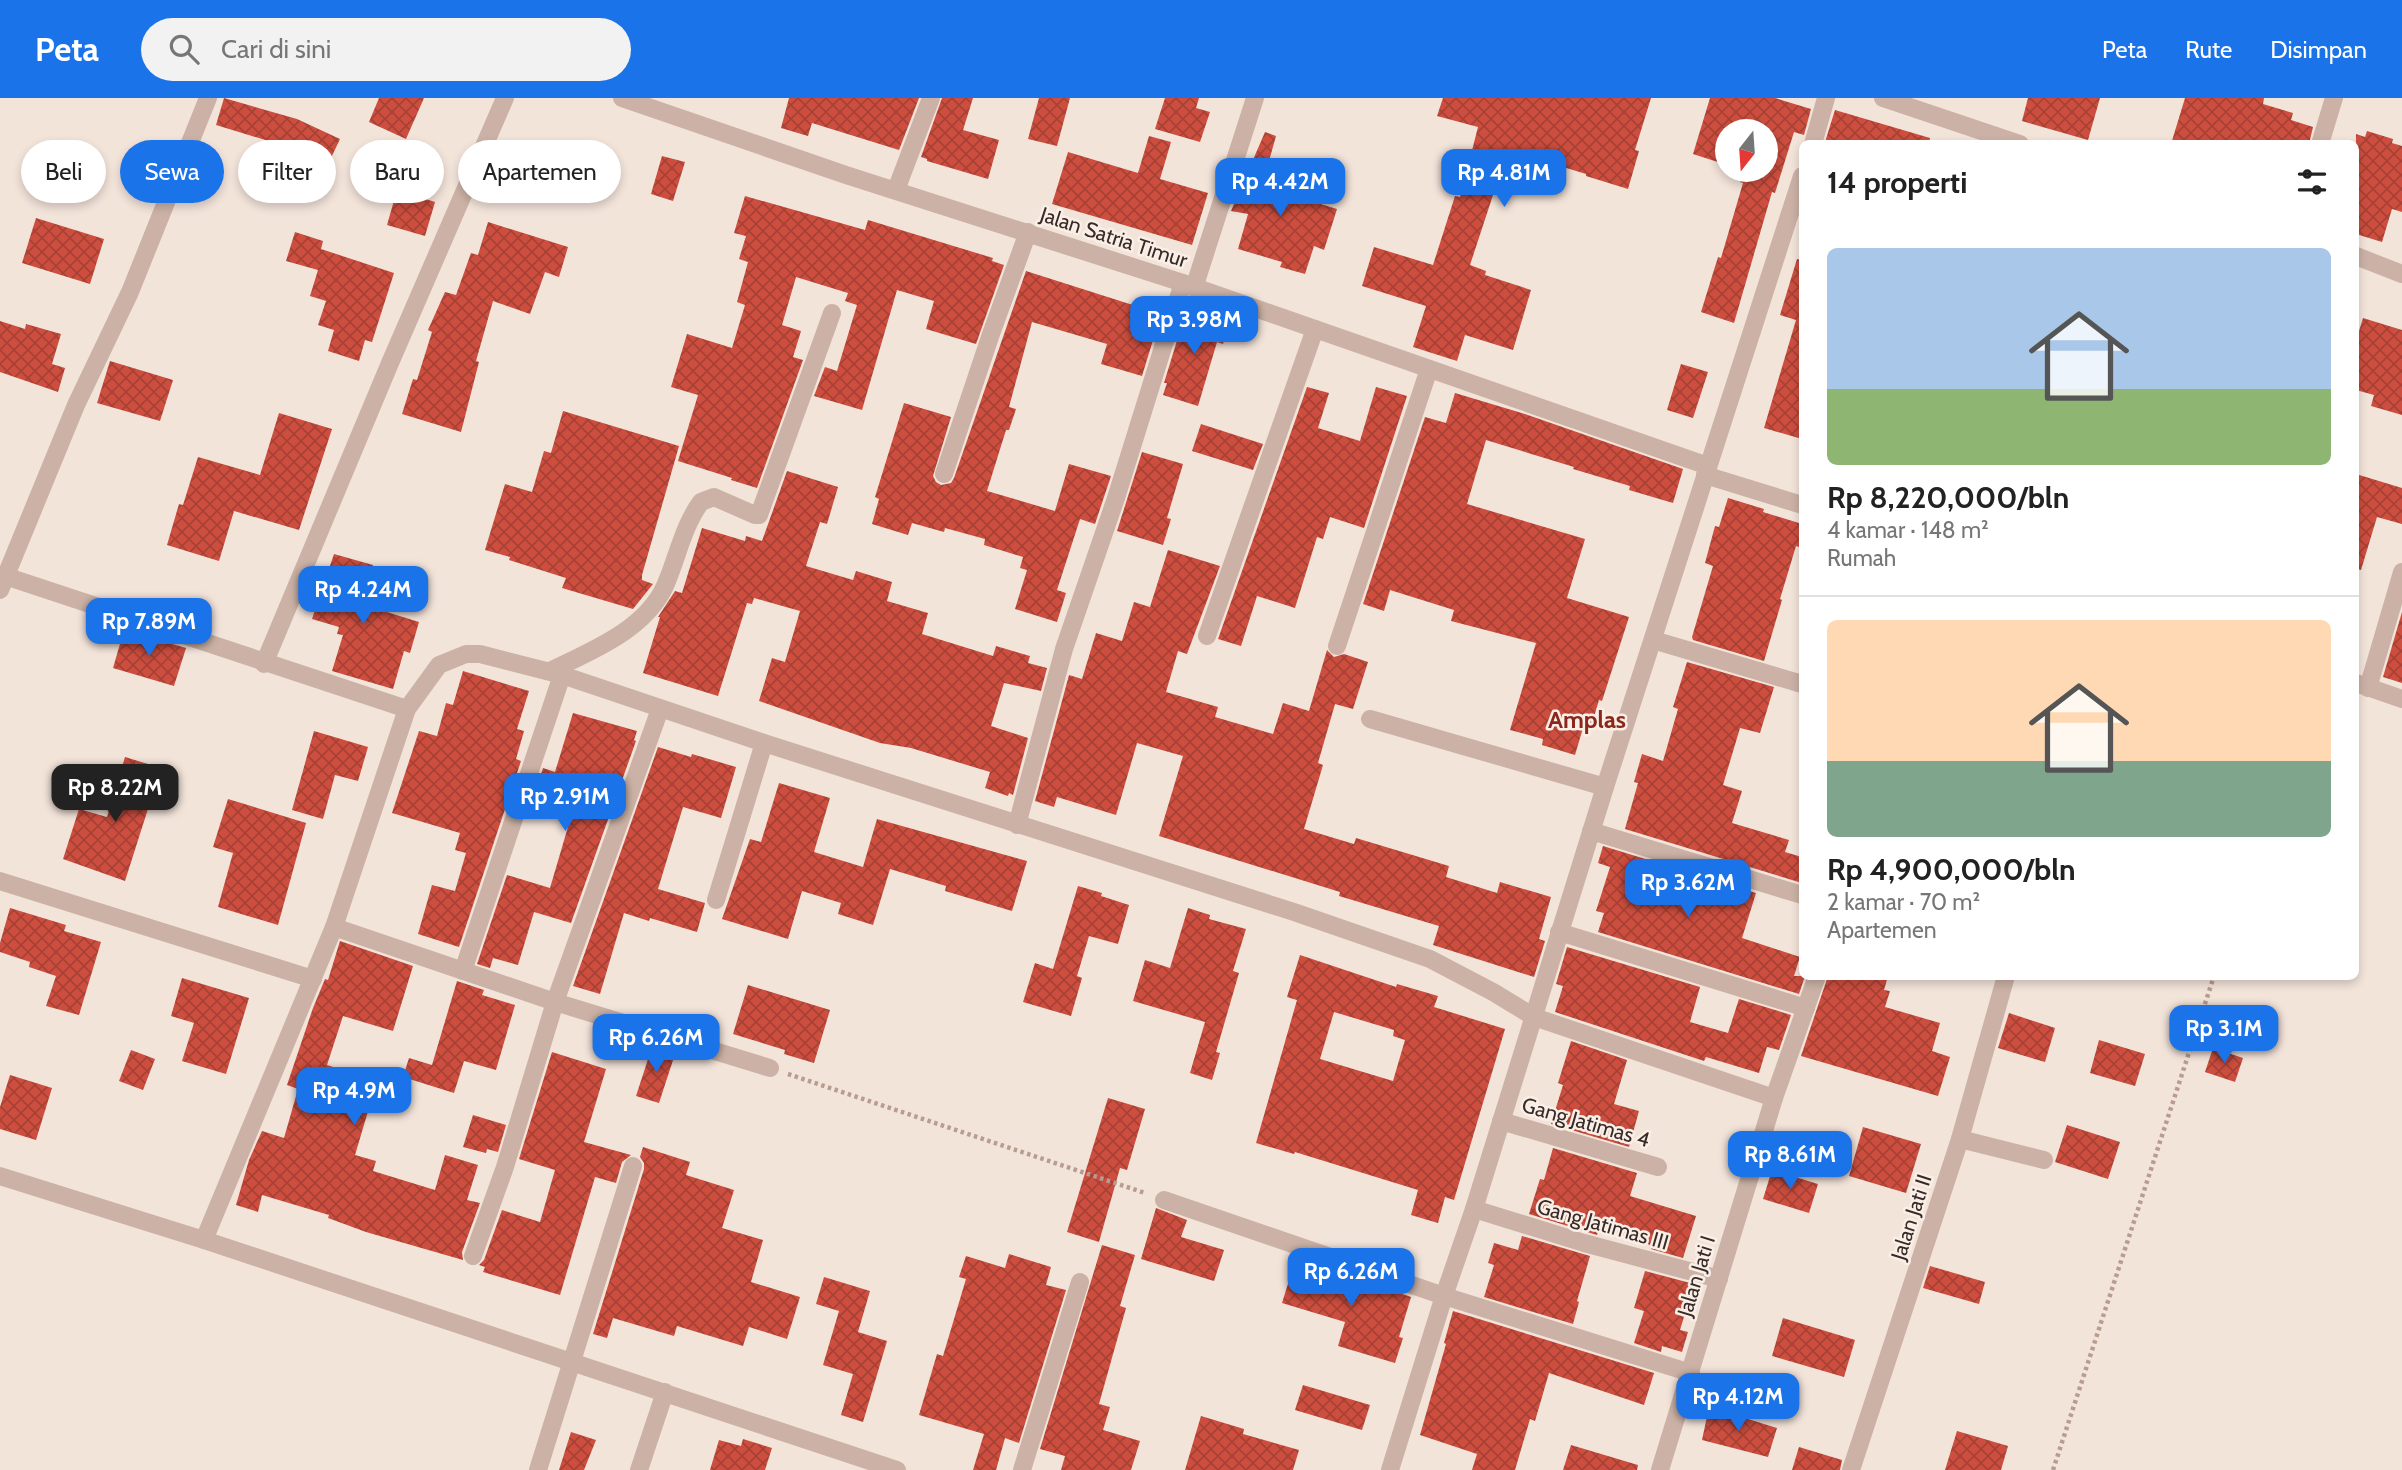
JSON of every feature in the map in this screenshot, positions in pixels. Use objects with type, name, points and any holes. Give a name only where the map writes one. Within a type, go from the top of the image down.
[{"type":"street","points":[[208,98],[130,292],[76,405],[3,583],[407,709]]},
{"type":"street","points":[[264,664],[505,98]]},
{"type":"street","name":"Jalan Satria Timur","points":[[622,98],[1188,285],[1429,369],[1799,504]]},
{"type":"street","points":[[896,190],[930,98]]},
{"type":"street","points":[[1017,825],[1064,649],[1255,98]]},
{"type":"street","points":[[1813,140],[1826,98]]},
{"type":"street","points":[[1883,98],[1933,106],[2011,140]]},
{"type":"street","points":[[2321,140],[2334,98]]},
{"type":"street","points":[[1390,1470],[1605,787],[1799,185]]},
{"type":"street","points":[[944,474],[1028,232]]},
{"type":"street","points":[[2359,257],[2402,274]]},
{"type":"street","points":[[464,971],[556,673],[610,641],[643,616],[664,588],[701,502],[714,497],[759,515],[832,313]]},
{"type":"street","points":[[1207,636],[1315,329]]},
{"type":"street","points":[[1337,646],[1429,369]]},
{"type":"street","points":[[2402,572],[2362,685],[2402,699]]},
{"type":"street","points":[[1653,640],[1799,683]]},
{"type":"street","points":[[204,1240],[334,927],[407,709],[439,665],[466,653],[556,673],[1017,825],[1294,912],[1430,959],[1534,1017],[1774,1098]]},
{"type":"street","points":[[473,1256],[505,1167],[555,1002],[660,709]]},
{"type":"street","points":[[1370,719],[1605,787]]},
{"type":"street","points":[[716,900],[764,743]]},
{"type":"street","points":[[1591,831],[1799,894]]},
{"type":"street","points":[[0,881],[313,979]]},
{"type":"street","points":[[334,927],[555,1002],[770,1068]]},
{"type":"street","points":[[1559,932],[1806,1008]]},
{"type":"street","name":"Jalan Jati I","points":[[1660,1470],[1774,1098],[1815,980]]},
{"type":"street","name":"Jalan Jati II","points":[[1851,1470],[1960,1139],[2005,980]]},
{"type":"street","name":"Gang Jatimas 4","points":[[1502,1121],[1658,1167]]},
{"type":"street","points":[[1960,1139],[2044,1160]]},
{"type":"street","points":[[538,1470],[634,1166]]},
{"type":"street","points":[[0,1176],[204,1240],[897,1470]]},
{"type":"street","points":[[1164,1200],[1444,1296],[1691,1373]]},
{"type":"street","name":"Gang Jatimas III","points":[[1474,1209],[1719,1279]]},
{"type":"street","points":[[1022,1470],[1080,1282]]},
{"type":"street","points":[[639,1470],[665,1392]]},
{"type":"path","points":[[2053,1470],[2213,980]]},
{"type":"path","points":[[770,1068],[1164,1200]]},
{"type":"building","points":[[224,98],[297,119],[340,139],[336,147],[336,140],[265,140],[216,125]]},
{"type":"building","points":[[379,98],[424,98],[406,139],[369,122]]},
{"type":"building","points":[[789,98],[919,98],[899,150],[812,123],[808,136],[781,128]]},
{"type":"building","points":[[942,98],[973,98],[963,130],[999,140],[988,179],[921,157]]},
{"type":"building","points":[[1039,98],[1070,98],[1057,146],[1028,139]]},
{"type":"building","points":[[1165,98],[1199,98],[1196,108],[1210,112],[1200,142],[1155,129]]},
{"type":"building","points":[[1443,98],[1651,98],[1635,150],[1639,151],[1628,189],[1511,151],[1499,190],[1495,189],[1470,265],[1486,271],[1485,275],[1531,290],[1513,350],[1465,335],[1457,361],[1413,347],[1426,306],[1362,286],[1374,247],[1433,265],[1455,196],[1460,197],[1478,127],[1437,116]]},
{"type":"building","points":[[1710,98],[1775,98],[1811,109],[1804,135],[1794,132],[1775,193],[1772,192],[1734,323],[1701,312],[1718,257],[1721,258],[1743,183],[1740,182],[1778,182],[1778,119],[1715,119],[1715,161],[1693,154]]},
{"type":"building","points":[[2028,98],[2100,98],[2088,140],[2022,121]]},
{"type":"building","points":[[2185,98],[2264,98],[2263,104],[2293,113],[2291,120],[2313,127],[2310,140],[2172,140]]},
{"type":"building","points":[[1835,110],[1930,138],[1930,140],[1826,140]]},
{"type":"building","points":[[2367,131],[2393,139],[2392,143],[2402,146],[2402,212],[2392,209],[2382,242],[2359,235],[2359,140],[2356,140],[2356,134],[2365,137]]},
{"type":"building","points":[[1265,132],[1276,136],[1262,186],[1337,209],[1324,250],[1314,246],[1305,274],[1280,267],[1282,262],[1238,249],[1248,214],[1231,211]]},
{"type":"building","points":[[1149,136],[1171,142],[1160,179],[1208,193],[1192,245],[1052,204],[1068,152],[1138,173]]},
{"type":"building","points":[[662,156],[685,162],[673,201],[651,194]]},
{"type":"building","points":[[745,196],[865,230],[868,220],[993,258],[992,261],[1004,265],[976,344],[926,329],[934,301],[897,290],[862,410],[814,396],[825,367],[837,371],[857,305],[845,301],[848,293],[796,277],[782,325],[801,331],[793,357],[803,360],[757,488],[678,461],[698,395],[671,387],[687,334],[732,348],[745,305],[737,302],[748,262],[739,259],[746,236],[734,233]]},
{"type":"building","points":[[393,203],[435,203],[425,236],[387,225]]},
{"type":"building","points":[[36,218],[104,239],[90,284],[22,263]]},
{"type":"building","points":[[488,222],[568,247],[559,277],[545,272],[530,314],[493,301],[476,361],[479,362],[461,432],[402,414],[413,379],[417,380],[432,332],[428,330],[445,292],[456,295],[471,253],[478,255]]},
{"type":"building","points":[[295,232],[323,241],[321,249],[394,273],[372,342],[365,340],[359,361],[328,351],[334,330],[318,325],[326,301],[310,296],[318,270],[286,261]]},
{"type":"building","points":[[1799,259],[1799,438],[1764,428],[1796,320],[1780,315]]},
{"type":"building","points":[[1026,271],[1161,314],[1142,376],[1101,364],[1107,344],[1032,322],[1009,407],[1016,409],[1009,430],[1006,430],[987,491],[1055,511],[1069,464],[1111,476],[1095,524],[1080,519],[1057,590],[1066,593],[1057,622],[1015,609],[1027,570],[1020,568],[1023,557],[984,545],[985,539],[945,528],[944,532],[912,523],[908,535],[872,524],[879,499],[875,497],[904,403],[951,417],[933,476],[941,485],[951,483]]},
{"type":"building","points":[[1190,308],[1230,320],[1223,344],[1217,342],[1198,406],[1163,395],[1167,383],[1164,383],[1183,321],[1186,322]]},
{"type":"building","points":[[2363,318],[2402,330],[2402,415],[2371,406],[2374,395],[2359,391],[2359,331]]},
{"type":"building","points":[[0,321],[25,329],[26,324],[61,334],[52,364],[65,368],[58,392],[0,372]]},
{"type":"building","points":[[110,361],[173,380],[160,421],[97,403]]},
{"type":"building","points":[[1681,364],[1708,372],[1693,418],[1667,410]]},
{"type":"building","points":[[1307,387],[1329,393],[1318,428],[1360,441],[1376,387],[1407,396],[1364,528],[1330,517],[1323,539],[1317,537],[1295,608],[1257,596],[1241,646],[1218,639]]},
{"type":"building","points":[[1455,393],[1525,414],[1683,469],[1673,503],[1629,490],[1630,486],[1573,469],[1574,467],[1486,440],[1467,504],[1585,539],[1567,598],[1629,617],[1602,701],[1599,700],[1590,730],[1583,728],[1575,755],[1542,745],[1543,739],[1510,730],[1536,643],[1451,621],[1454,610],[1390,590],[1384,611],[1363,604],[1425,417],[1446,423]]},
{"type":"building","points":[[563,411],[679,446],[642,575],[642,580],[653,584],[633,609],[562,588],[566,578],[485,550],[505,484],[532,492],[544,451],[551,453]]},
{"type":"building","points":[[279,413],[332,429],[299,530],[234,511],[219,561],[167,545],[179,504],[183,505],[198,457],[260,475]]},
{"type":"building","points":[[1201,424],[1263,444],[1253,470],[1192,451]]},
{"type":"building","points":[[1142,452],[1183,464],[1167,518],[1171,519],[1163,545],[1117,531]]},
{"type":"building","points":[[787,471],[838,487],[827,524],[820,522],[806,566],[853,580],[856,571],[892,582],[887,601],[928,613],[922,634],[993,656],[996,646],[1030,656],[1028,663],[1047,668],[1041,691],[1004,683],[991,726],[1028,738],[1013,795],[1009,793],[1008,796],[985,788],[990,772],[911,748],[880,743],[759,701],[772,658],[785,662],[800,611],[754,598],[752,604],[747,603],[718,696],[643,673],[658,617],[675,591],[682,593],[702,528],[745,541],[746,536],[762,541]]},
{"type":"building","points":[[2359,475],[2402,488],[2402,524],[2377,517],[2361,570]]},
{"type":"building","points":[[1728,498],[1799,523],[1799,547],[1796,546],[1764,661],[1693,640],[1713,566],[1705,563],[1715,526],[1719,527]]},
{"type":"building","points":[[1168,550],[1220,566],[1187,654],[1178,651],[1166,692],[1218,707],[1215,717],[1273,734],[1283,703],[1309,711],[1327,650],[1334,657],[1344,654],[1368,662],[1353,709],[1335,704],[1318,763],[1323,765],[1304,829],[1354,844],[1356,838],[1449,866],[1446,877],[1497,893],[1500,882],[1551,897],[1539,939],[1545,941],[1534,977],[1433,945],[1439,926],[1159,836],[1183,756],[1137,743],[1116,815],[1057,797],[1054,807],[1035,801],[1069,675],[1082,679],[1096,633],[1122,641],[1134,602],[1150,607]]},
{"type":"building","points":[[334,554],[373,565],[361,604],[419,622],[410,653],[404,651],[393,689],[332,671],[343,635],[337,634],[339,627],[312,619]]},
{"type":"building","points":[[2402,612],[2402,683],[2383,677]]},
{"type":"building","points":[[124,630],[186,648],[174,686],[113,668]]},
{"type":"building","points":[[1687,662],[1774,687],[1760,733],[1740,728],[1723,785],[1742,791],[1732,823],[1789,840],[1785,852],[1799,856],[1799,882],[1625,829],[1638,783],[1634,782],[1642,754],[1663,761],[1678,709],[1673,707]]},
{"type":"building","points":[[463,671],[529,691],[517,729],[524,731],[516,759],[521,761],[459,947],[418,934],[432,885],[455,891],[466,853],[455,850],[460,833],[392,813],[419,731],[437,736],[446,703],[453,705]]},
{"type":"building","points":[[573,713],[637,731],[636,741],[571,923],[534,912],[518,965],[493,958],[490,968],[477,964],[507,875],[550,888],[575,803],[535,792],[543,768],[555,772]]},
{"type":"building","points":[[314,731],[368,747],[358,781],[335,775],[323,819],[292,810]]},
{"type":"building","points":[[658,747],[736,767],[721,818],[683,807],[658,889],[705,903],[697,932],[624,913],[600,994],[573,986]]},
{"type":"building","points":[[125,757],[161,768],[125,881],[63,859],[79,809],[107,817]]},
{"type":"building","points":[[779,783],[830,798],[814,852],[863,867],[877,819],[1027,861],[1012,911],[945,891],[946,886],[890,869],[873,925],[838,914],[841,903],[802,891],[788,939],[722,919],[750,839],[761,842]]},
{"type":"building","points":[[228,799],[306,823],[278,925],[218,907],[233,853],[213,847]]},
{"type":"building","points":[[1603,846],[1756,893],[1742,938],[1799,957],[1794,976],[1804,980],[1799,994],[1598,932],[1604,913],[1596,911],[1610,867],[1598,863]]},
{"type":"building","points":[[1078,886],[1129,905],[1118,944],[1089,936],[1077,976],[1082,978],[1071,1016],[1023,1002],[1035,963],[1053,969]]},
{"type":"building","points":[[10,908],[66,925],[64,931],[101,942],[79,1015],[46,1006],[56,976],[29,967],[30,962],[0,952]]},
{"type":"building","points":[[1188,908],[1210,915],[1209,919],[1246,929],[1233,971],[1239,973],[1216,1052],[1220,1053],[1212,1080],[1190,1073],[1205,1022],[1133,1001],[1145,960],[1170,968]]},
{"type":"building","points":[[340,941],[413,966],[393,1031],[343,1016],[327,1065],[377,1081],[355,1155],[376,1161],[373,1171],[435,1190],[445,1155],[478,1165],[467,1200],[480,1203],[462,1252],[463,1260],[366,1232],[328,1218],[329,1215],[262,1195],[258,1212],[236,1205],[249,1160],[262,1131],[284,1138],[298,1089],[287,1085],[313,1008],[325,979],[328,980]]},
{"type":"building","points":[[1567,947],[1700,987],[1690,1022],[1728,1033],[1739,999],[1791,1015],[1779,1050],[1767,1047],[1759,1073],[1706,1057],[1704,1061],[1555,1012],[1563,986],[1556,984]]},
{"type":"building","points":[[1300,955],[1396,987],[1397,984],[1438,996],[1434,1007],[1505,1029],[1454,1200],[1445,1197],[1438,1223],[1411,1215],[1418,1190],[1295,1152],[1294,1154],[1256,1143],[1297,1000],[1287,997]],"holes":[[[1334,1012],[1394,1030],[1393,1036],[1405,1040],[1393,1081],[1320,1059]]]},
{"type":"building","points":[[182,978],[249,998],[226,1074],[182,1061],[194,1023],[171,1016]]},
{"type":"building","points":[[1827,980],[1887,980],[1884,990],[1890,991],[1885,1007],[1940,1023],[1932,1051],[1950,1057],[1938,1096],[1801,1056]]},
{"type":"building","points":[[457,981],[484,990],[482,995],[515,1005],[496,1070],[464,1061],[454,1093],[403,1077],[409,1058],[432,1065]]},
{"type":"building","points":[[748,985],[830,1010],[814,1063],[784,1054],[785,1050],[733,1034]]},
{"type":"building","points":[[2009,1013],[2055,1028],[2045,1062],[1998,1048]]},
{"type":"building","points":[[2099,1040],[2145,1054],[2135,1086],[2090,1073]]},
{"type":"building","points":[[1571,1041],[1627,1060],[1614,1104],[1639,1111],[1629,1147],[1551,1124],[1563,1085],[1558,1083]]},
{"type":"building","points":[[653,1044],[676,1051],[659,1103],[636,1096]]},
{"type":"building","points":[[2213,1048],[2243,1058],[2235,1082],[2205,1072]]},
{"type":"building","points":[[131,1050],[155,1059],[143,1090],[119,1081]]},
{"type":"building","points":[[552,1052],[606,1069],[584,1142],[631,1155],[622,1162],[616,1183],[595,1177],[560,1295],[483,1272],[485,1267],[479,1265],[484,1260],[502,1210],[540,1222],[555,1170],[519,1159]]},
{"type":"building","points":[[10,1075],[52,1088],[36,1140],[0,1129],[0,1107]]},
{"type":"building","points":[[1108,1098],[1145,1109],[1127,1170],[1120,1168],[1099,1242],[1067,1232]]},
{"type":"building","points":[[473,1115],[506,1125],[498,1152],[487,1149],[486,1153],[463,1147]]},
{"type":"building","points":[[2067,1125],[2120,1142],[2108,1179],[2055,1162]]},
{"type":"building","points":[[1863,1127],[1921,1144],[1906,1193],[1849,1176]]},
{"type":"building","points":[[643,1147],[690,1162],[686,1175],[734,1190],[722,1228],[763,1240],[751,1282],[800,1297],[787,1339],[749,1327],[743,1346],[677,1326],[674,1336],[613,1318],[607,1338],[593,1334],[644,1169],[640,1157]]},
{"type":"building","points":[[1553,1148],[1637,1173],[1630,1196],[1696,1216],[1683,1258],[1651,1249],[1652,1246],[1641,1241],[1599,1228],[1597,1235],[1529,1214],[1540,1179],[1544,1180]]},
{"type":"building","points":[[1772,1170],[1818,1184],[1809,1213],[1763,1199]]},
{"type":"building","points":[[1156,1208],[1187,1220],[1181,1237],[1224,1250],[1214,1281],[1141,1259]]},
{"type":"building","points":[[1522,1236],[1590,1256],[1573,1324],[1484,1297],[1494,1265],[1488,1263],[1494,1243],[1518,1250]]},
{"type":"building","points":[[1102,1245],[1135,1255],[1120,1306],[1126,1308],[1099,1404],[1110,1407],[1103,1430],[1140,1441],[1131,1470],[1061,1470],[1065,1456],[1040,1449]]},
{"type":"building","points":[[1009,1254],[1051,1267],[1046,1285],[1066,1290],[1019,1443],[1005,1438],[996,1470],[973,1470],[984,1434],[919,1415],[937,1354],[943,1356],[966,1279],[959,1277],[966,1256],[1005,1268]]},
{"type":"building","points":[[1296,1258],[1411,1297],[1399,1337],[1403,1338],[1395,1363],[1338,1346],[1345,1322],[1282,1303]]},
{"type":"building","points":[[1930,1266],[1985,1282],[1979,1304],[1923,1288]]},
{"type":"building","points":[[1645,1271],[1694,1284],[1680,1330],[1688,1332],[1682,1352],[1662,1346],[1661,1352],[1634,1343],[1644,1311],[1634,1308]]},
{"type":"building","points":[[824,1277],[870,1291],[858,1332],[887,1341],[863,1422],[841,1415],[853,1374],[823,1365],[839,1311],[816,1304]]},
{"type":"building","points":[[1453,1311],[1654,1373],[1644,1405],[1549,1373],[1535,1421],[1530,1419],[1515,1470],[1472,1470],[1477,1454],[1420,1435]]},
{"type":"building","points":[[1783,1318],[1855,1340],[1844,1377],[1772,1356]]},
{"type":"building","points":[[1303,1385],[1370,1405],[1362,1430],[1295,1410]]},
{"type":"building","points":[[1709,1407],[1777,1428],[1768,1457],[1702,1440]]},
{"type":"building","points":[[1201,1416],[1244,1429],[1243,1434],[1299,1450],[1293,1470],[1185,1470]]},
{"type":"building","points":[[1957,1431],[2008,1446],[2001,1470],[1945,1470]]},
{"type":"building","points":[[571,1432],[596,1440],[584,1470],[559,1470]]},
{"type":"building","points":[[743,1439],[772,1448],[765,1470],[710,1470],[719,1440],[741,1446]]},
{"type":"building","points":[[1571,1445],[1638,1465],[1637,1470],[1563,1470]]},
{"type":"building","points":[[1799,1447],[1842,1460],[1840,1470],[1792,1470]]},
{"type":"district","name":"Amplas","points":[[1587,719]]}]
